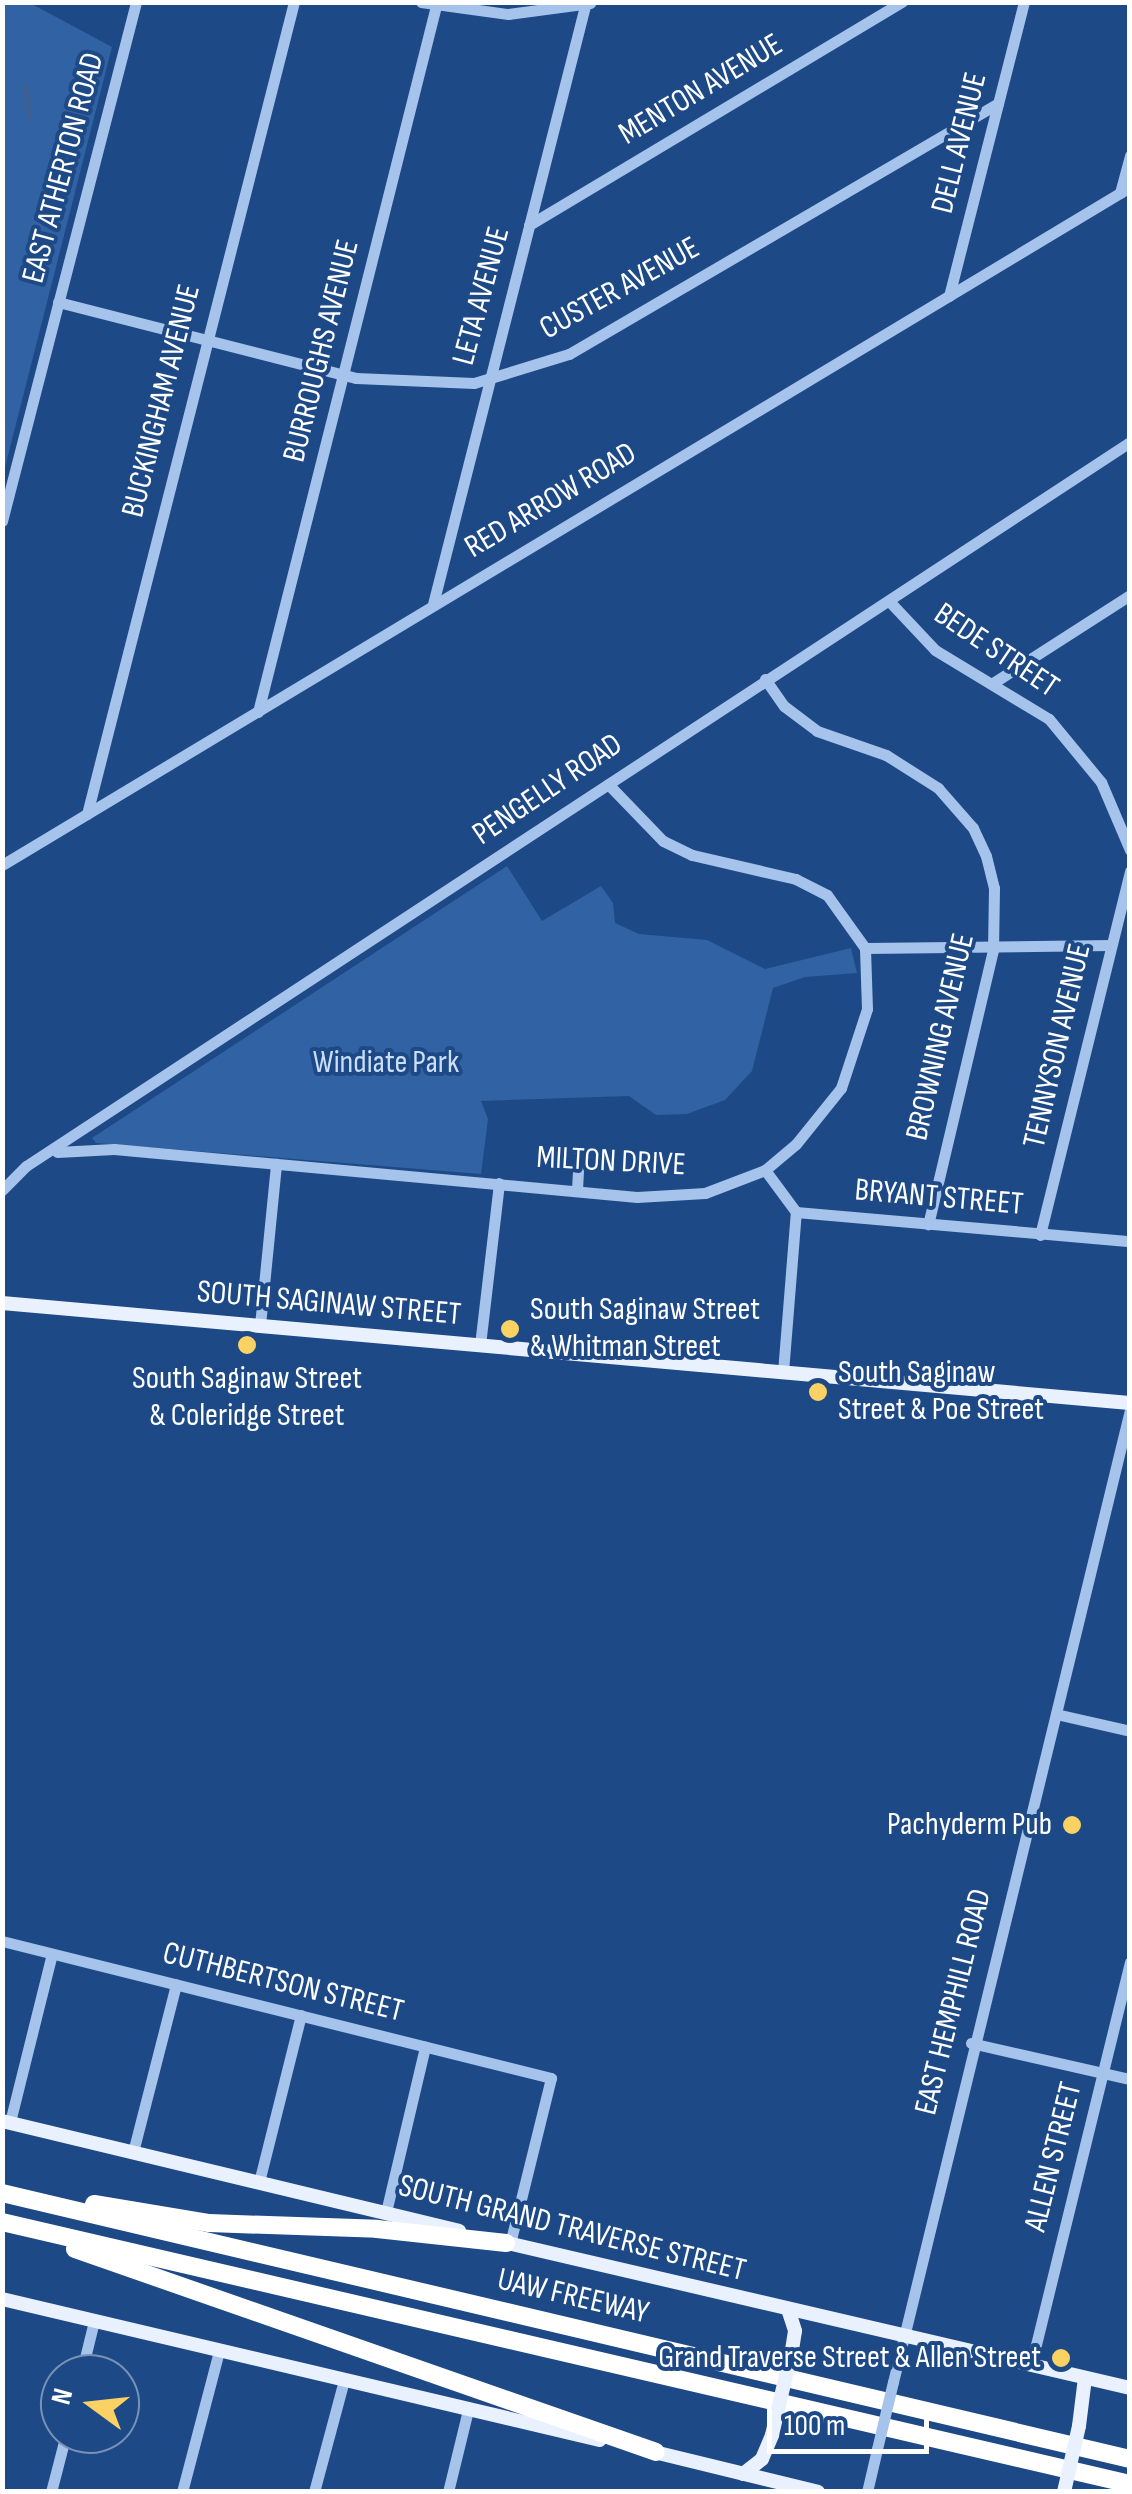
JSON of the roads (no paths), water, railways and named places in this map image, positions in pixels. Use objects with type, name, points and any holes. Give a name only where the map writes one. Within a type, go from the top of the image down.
[{"type":"highway","points":[[2,2189],[193,2221],[377,2228],[508,2244]]},
{"type":"highway","name":"UAW FREEWAY","points":[[2,2189],[1130,2458]]},
{"type":"highway","points":[[2,2224],[270,2314],[656,2452]]},
{"type":"highway","name":"UAW FREEWAY","points":[[2,2224],[1130,2484]]},
{"type":"main road","name":"SOUTH SAGINAW STREET","points":[[2,1303],[1130,1407]]},
{"type":"main road","name":"SOUTH GRAND TRAVERSE STREET","points":[[6,2122],[508,2244],[1130,2388]]},
{"type":"main road","points":[[2,2299],[818,2492]]},
{"type":"main road","points":[[743,2474],[766,2453],[772,2435],[792,2350],[795,2325],[788,2309]]},
{"type":"main road","points":[[1064,2492],[1079,2426],[1084,2378]]},
{"type":"street","name":"EAST ATHERTON ROAD","points":[[2,521],[136,2]]},
{"type":"street","name":"BUCKINGHAM AVENUE","points":[[87,814],[294,2]]},
{"type":"street","points":[[422,2],[508,14],[588,4]]},
{"type":"street","name":"MENTON AVENUE","points":[[530,226],[902,2]]},
{"type":"street","name":"DELL AVENUE","points":[[949,296],[1024,2]]},
{"type":"street","name":"BURROUGHS AVENUE","points":[[258,712],[437,4]]},
{"type":"street","name":"LETA AVENUE","points":[[432,604],[588,4]]},
{"type":"street","name":"CUSTER AVENUE","points":[[58,302],[344,376],[417,384],[488,380],[568,354],[998,103]]},
{"type":"street","points":[[1125,190],[1130,155]]},
{"type":"street","name":"RED ARROW ROAD","points":[[2,865],[1125,190]]},
{"type":"street","name":"PENGELLY ROAD","points":[[2,1190],[26,1166],[56,1152],[765,679],[1130,442]]},
{"type":"street","points":[[993,683],[1130,595]]},
{"type":"street","name":"BEDE STREET","points":[[890,600],[935,650],[1049,719],[1080,752],[1124,828],[1130,850]]},
{"type":"street","name":"BROWNING AVENUE","points":[[765,679],[796,717],[900,762],[959,808],[986,856],[994,888],[993,950],[928,1224]]},
{"type":"street","points":[[608,784],[663,841],[692,855],[796,879],[826,895],[865,948],[993,950],[1111,945]]},
{"type":"street","name":"TENNYSON AVENUE","points":[[1040,1234],[1130,871]]},
{"type":"street","name":"MILTON DRIVE","points":[[56,1152],[114,1149],[674,1198],[765,1170],[796,1144],[841,1088],[867,1009],[865,948]]},
{"type":"street","points":[[577,1190],[579,1152]]},
{"type":"street","points":[[260,1325],[276,1164]]},
{"type":"street","points":[[765,1170],[796,1212],[782,1372]]},
{"type":"street","points":[[480,1345],[498,1183]]},
{"type":"street","name":"BRYANT STREET","points":[[796,1212],[1130,1242]]},
{"type":"street","name":"EAST HEMPHILL ROAD","points":[[867,2492],[971,2043],[1130,1407]]},
{"type":"street","points":[[1056,1714],[1130,1731]]},
{"type":"street","name":"CUTHBERTSON STREET","points":[[2,1941],[551,2078],[508,2244]]},
{"type":"street","points":[[6,2122],[52,1954]]},
{"type":"street","name":"ALLEN STREET","points":[[1031,2365],[1130,1962]]},
{"type":"street","points":[[134,2152],[176,1984]]},
{"type":"street","points":[[259,2182],[301,2015]]},
{"type":"street","points":[[971,2043],[1130,2080]]},
{"type":"street","points":[[386,2212],[425,2046]]},
{"type":"street","points":[[86,2354],[94,2321]]},
{"type":"street","points":[[182,2492],[219,2351]]},
{"type":"street","points":[[314,2492],[344,2380]]},
{"type":"street","points":[[448,2492],[468,2410]]},
{"type":"street","points":[[51,2492],[61,2454]]},
{"type":"waterway","points":[[25,86],[30,118]]},
{"type":"place","name":"South Saginaw Street & Whitman Street","points":[[510,1329]]},
{"type":"place","name":"South Saginaw Street & Coleridge Street","points":[[247,1345]]},
{"type":"place","name":"South Saginaw Street & Poe Street","points":[[818,1392]]},
{"type":"place","name":"Pachyderm Pub","points":[[1072,1825]]},
{"type":"place","name":"Grand Traverse Street & Allen Street","points":[[1061,2358]]},
{"type":"park label","name":"Windiate Park","points":[[386,1063]]}]
